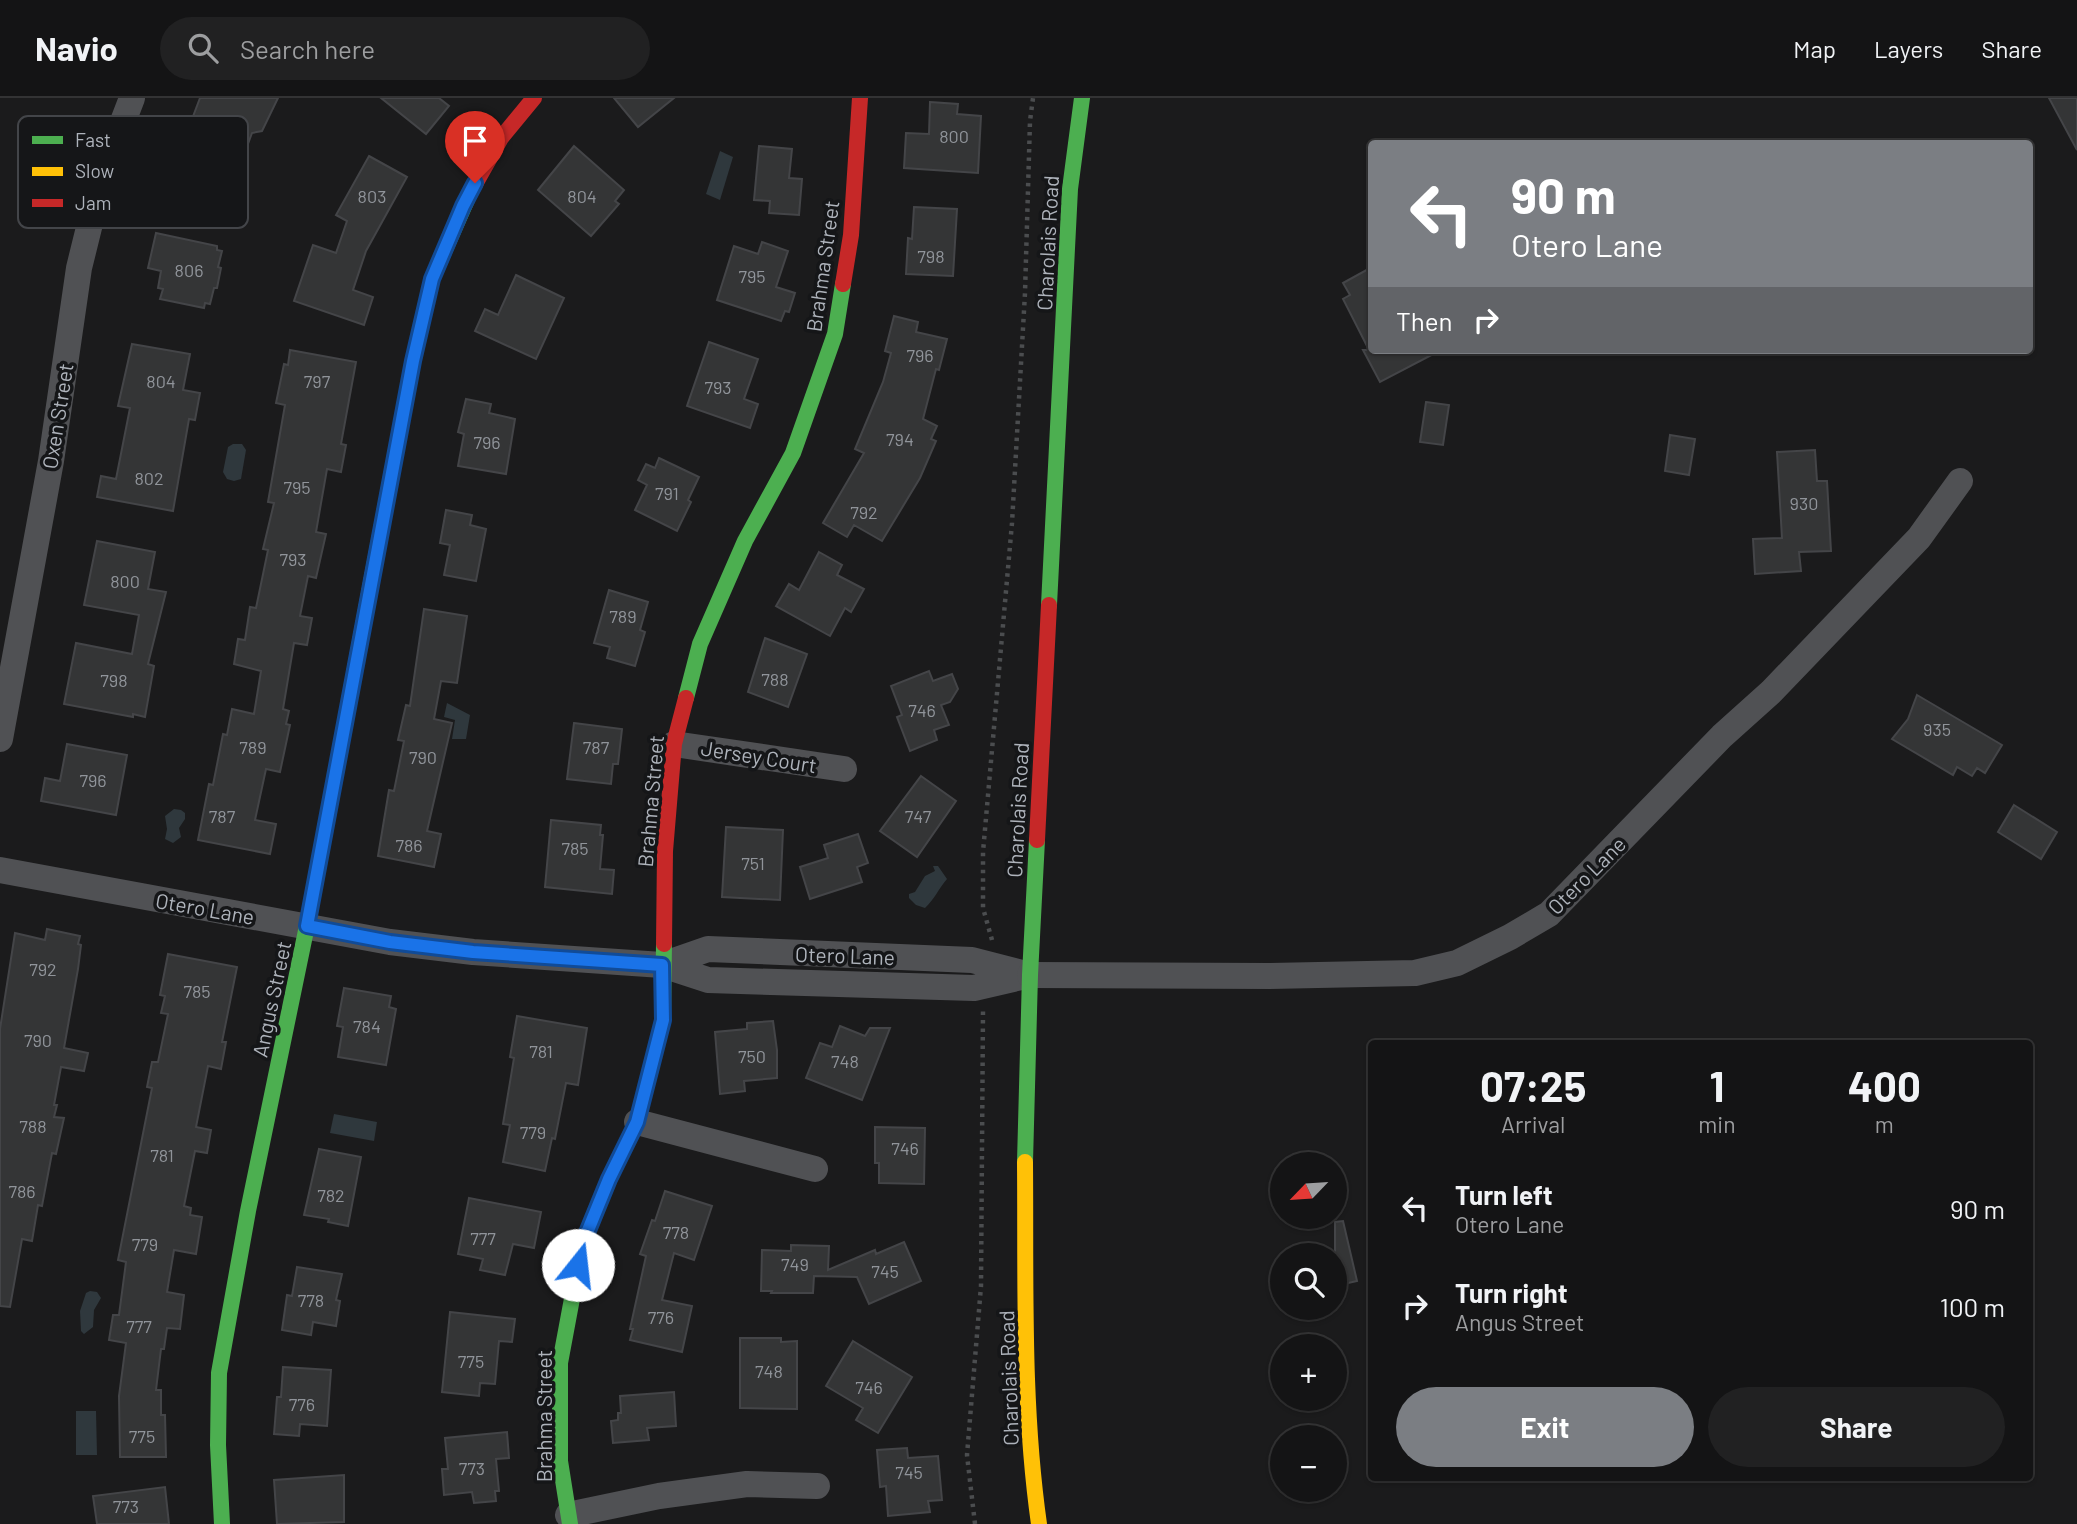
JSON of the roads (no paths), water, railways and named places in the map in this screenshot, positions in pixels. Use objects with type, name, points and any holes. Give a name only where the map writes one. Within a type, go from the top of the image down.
[{"type":"street","name":"Oxen Street","points":[[125,116],[132,98]]},
{"type":"street","name":"Angus Street","points":[[222,1524],[218,1445],[219,1373],[248,1212],[307,926],[411,375],[432,279],[463,206],[501,138],[534,98]]},
{"type":"street","name":"Brahma Street","points":[[569,1520],[561,1461],[560,1363],[582,1245],[609,1179],[637,1122],[663,1020],[665,851],[674,744],[700,644],[745,541],[793,453],[835,334],[851,235],[860,98]]},
{"type":"street","name":"Charolais Road","points":[[1039,1524],[1034,1488],[1026,1360],[1025,1158],[1030,975],[1070,189],[1082,98]]},
{"type":"street","name":"Oxen Street","points":[[0,740],[51,461],[79,268],[89,228]]},
{"type":"street","name":"Otero Lane","points":[[0,870],[390,942],[473,952],[662,965],[708,980],[974,988],[988,975],[1269,976],[1415,973],[1457,963],[1549,914],[1722,736],[1771,692],[1919,538],[1960,481]]},
{"type":"street","name":"Jersey Court","points":[[674,744],[844,769]]},
{"type":"street","points":[[637,1122],[815,1170]]},
{"type":"street","points":[[569,1520],[659,1496],[747,1484],[817,1486]]}]
